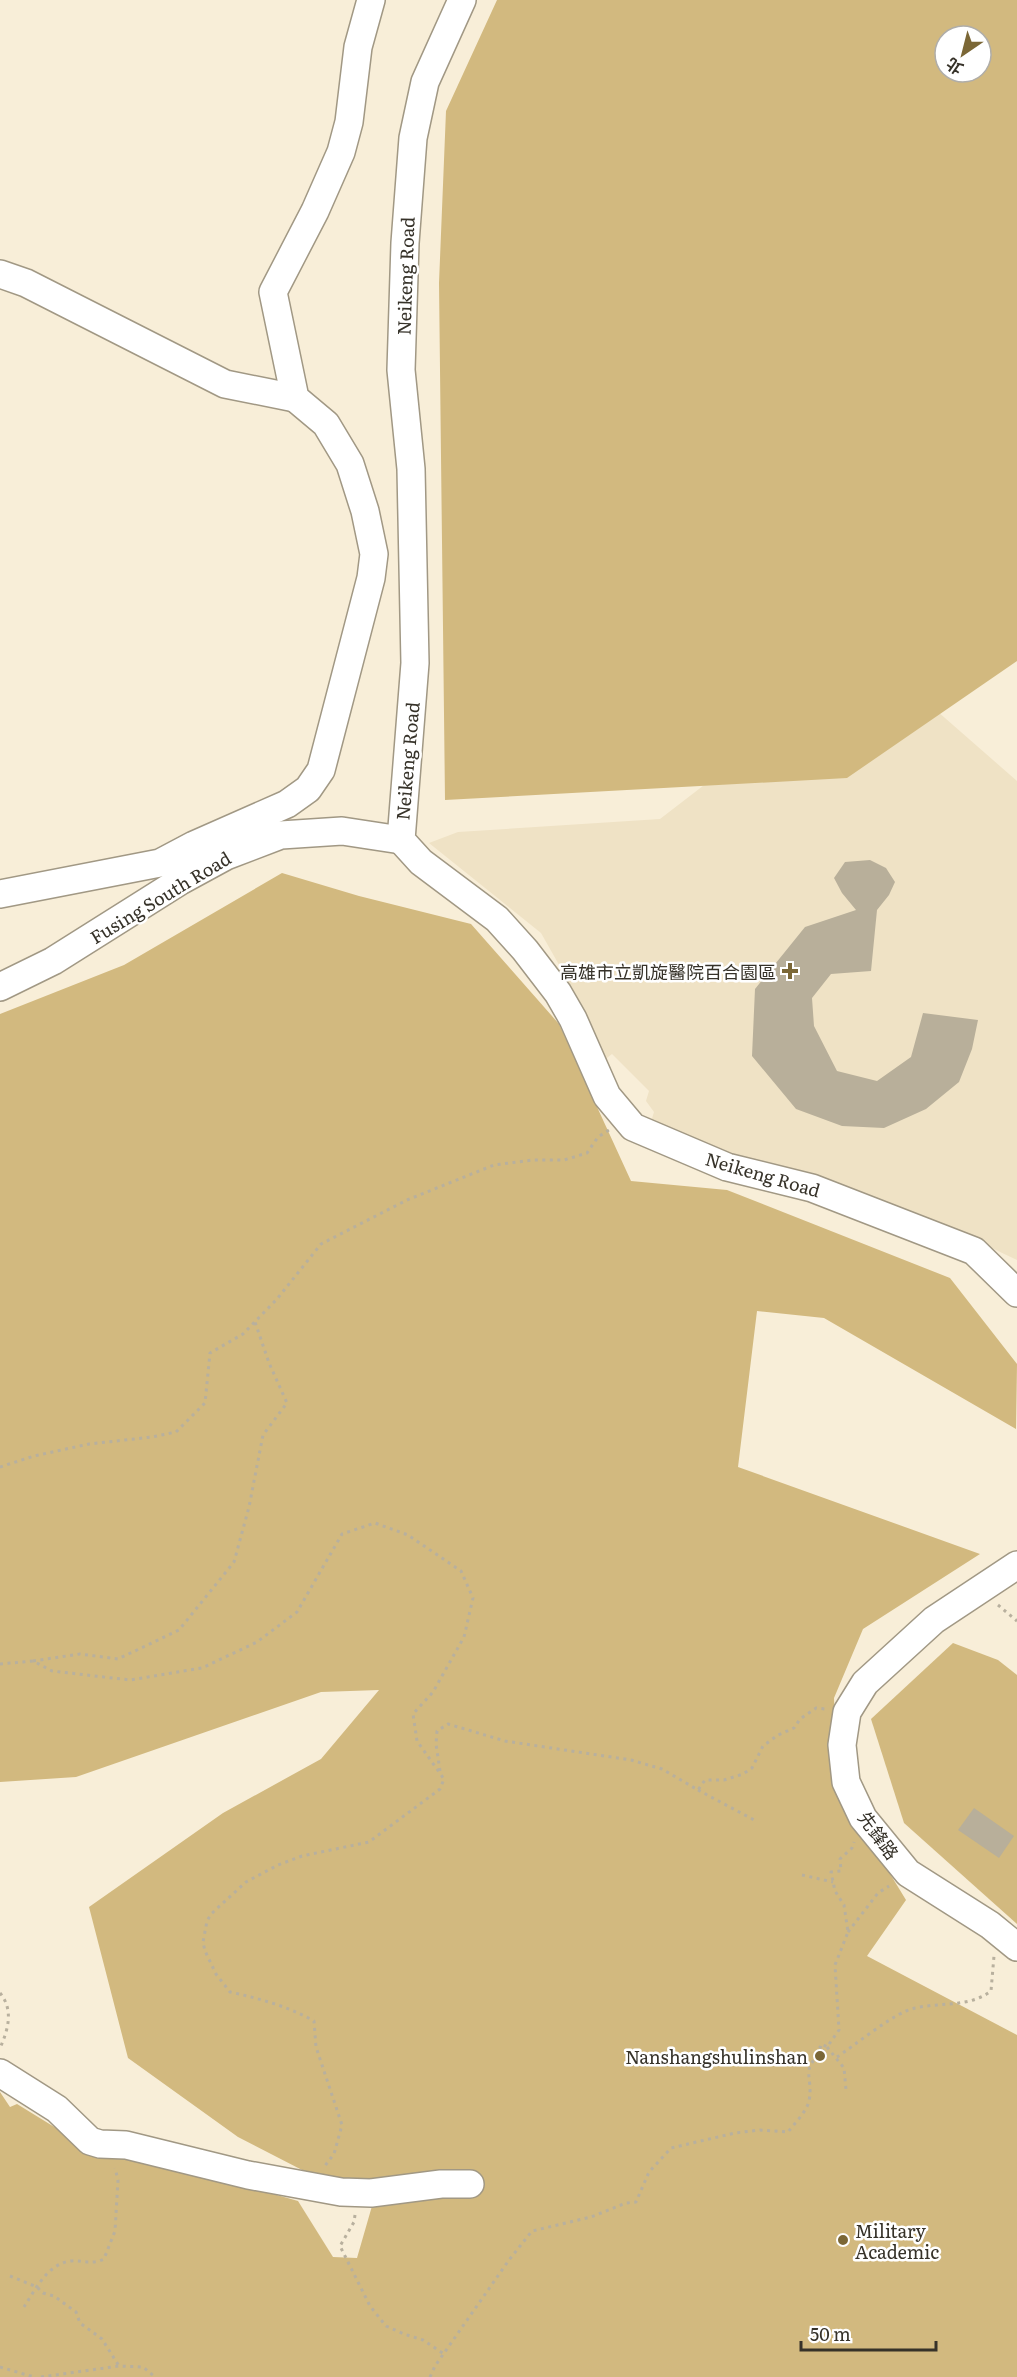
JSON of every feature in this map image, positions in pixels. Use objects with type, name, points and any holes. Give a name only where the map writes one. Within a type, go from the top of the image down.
[{"type":"street","points":[[295,398],[273,292],[315,211],[341,152],[349,122],[358,47],[371,0]]},
{"type":"street","name":"Neikeng Road","points":[[462,0],[450,21],[425,82],[413,138],[406,231],[401,370],[411,469],[415,663],[401,840],[421,862],[497,919],[525,950],[558,993],[573,1019],[607,1096],[633,1128],[727,1167],[812,1188],[974,1251],[1017,1293]]},
{"type":"street","points":[[0,274],[26,283],[225,384],[295,398],[326,424],[350,464],[365,512],[374,554],[371,578],[321,770],[308,789],[287,804],[194,845],[160,863],[0,894]]},
{"type":"street","name":"Fusing South Road","points":[[0,987],[53,961],[180,881],[226,856],[281,835],[342,831],[401,840]]},
{"type":"street","name":"先鋒路","points":[[1017,1564],[934,1620],[865,1683],[847,1712],[842,1745],[846,1782],[863,1818],[908,1873],[990,1925],[1017,1947]]},
{"type":"street","points":[[0,2073],[57,2109],[90,2141],[100,2144],[126,2145],[216,2167],[341,2192],[371,2193],[441,2184],[470,2184]]},
{"type":"path","points":[[0,1467],[34,1456],[89,1444],[176,1432],[205,1403],[210,1353],[243,1334],[277,1299],[321,1244],[407,1200],[494,1165],[533,1160],[564,1160],[587,1153],[598,1137],[616,1125],[621,1113]]},
{"type":"path","points":[[0,1664],[80,1653],[117,1659],[179,1630],[234,1562],[249,1507],[263,1435],[287,1403],[268,1363],[255,1322]]},
{"type":"path","points":[[33,1661],[52,1671],[130,1680],[202,1668],[257,1642],[297,1612],[342,1534],[375,1523],[408,1536],[461,1571],[473,1598],[464,1637],[433,1692],[413,1714],[417,1741],[444,1779],[440,1789],[369,1842],[302,1856],[278,1864],[246,1882],[211,1914],[207,1921],[203,1941],[205,1951],[216,1974],[230,1992],[275,2003],[314,2021],[316,2047],[342,2125],[334,2154],[319,2173],[315,2188]]},
{"type":"path","points":[[698,1790],[705,1780],[724,1780],[744,1774],[752,1768],[763,1746],[778,1735],[794,1728],[800,1719],[816,1708],[847,1712]]},
{"type":"path","points":[[440,1772],[436,1744],[437,1731],[448,1724],[505,1741],[631,1760],[662,1769],[756,1821]]},
{"type":"path","points":[[848,1932],[844,1905],[835,1891],[831,1872],[841,1871],[840,1859],[852,1848],[863,1818]]},
{"type":"path","points":[[827,2047],[839,2030],[835,1965],[848,1932],[878,1893],[908,1873]]},
{"type":"path","points":[[802,1875],[833,1882]]},
{"type":"path","points":[[837,2058],[905,2011],[958,2004],[982,1998],[991,1991],[995,1953],[990,1925]]},
{"type":"path","points":[[0,1993],[5,1999],[9,2025],[0,2048]]},
{"type":"path","points":[[430,2377],[509,2260],[532,2231],[591,2217],[626,2203],[636,2202],[650,2172],[671,2148],[735,2133],[760,2130],[788,2132],[809,2102],[808,2069],[812,2059],[825,2050],[820,2047],[822,2044],[844,2068],[846,2090]]},
{"type":"path","points":[[24,2307],[54,2266],[69,2261],[95,2263],[104,2259],[115,2231],[118,2180],[114,2162],[90,2141]]},
{"type":"path","points":[[341,2192],[357,2202],[354,2222],[340,2246],[370,2306],[386,2326],[423,2340],[444,2354]]},
{"type":"path","points":[[9,2276],[37,2287],[43,2294],[54,2296],[76,2312],[80,2323],[102,2339],[119,2366]]},
{"type":"path","points":[[41,2377],[119,2366],[143,2367],[155,2377]]},
{"type":"path","points":[[0,2367],[34,2377]]},
{"type":"shaded area","points":[[497,0],[1017,0],[1017,661],[847,778],[445,800],[439,283],[446,111]]},
{"type":"shaded area","name":"高雄市立凱旋醫院百合園區","points":[[873,655],[1017,781],[1017,1260],[920,1214],[662,1133],[650,1125],[654,1112],[646,1101],[649,1091],[612,1054],[603,1061],[584,1009],[541,933],[429,843],[458,832],[660,819]]},
{"type":"shaded area","points":[[282,873],[359,896],[471,924],[559,1024],[631,1181],[727,1190],[950,1278],[1017,1364],[1016,1429],[824,1318],[757,1311],[738,1467],[980,1554],[863,1629],[834,1698],[837,1787],[906,1900],[867,1956],[1017,2035],[1017,2377],[0,2377],[0,2092],[10,2107],[17,2104],[69,2136],[298,2201],[333,2257],[357,2258],[372,2206],[238,2137],[128,2058],[89,1907],[223,1813],[321,1759],[379,1690],[321,1692],[76,1777],[0,1782],[0,1014],[124,965]]},
{"type":"shaded area","points":[[953,1643],[998,1660],[1017,1675],[1017,1924],[904,1823],[871,1719]]},
{"type":"building","points":[[870,860],[886,868],[895,882],[889,895],[877,910],[871,971],[831,974],[812,998],[814,1026],[837,1071],[877,1081],[911,1057],[923,1013],[978,1020],[972,1049],[959,1082],[926,1109],[884,1128],[842,1126],[796,1109],[752,1056],[755,989],[805,927],[856,910],[842,893],[834,878],[845,862]]},
{"type":"building","points":[[974,1808],[1014,1836],[999,1858],[958,1830]]},
{"type":"place","name":"高雄市立凱旋醫院百合園區","points":[[790,971]]},
{"type":"place","name":"Nanshangshulinshan","points":[[820,2056]]},
{"type":"place","name":"Military Academic","points":[[843,2240]]}]
